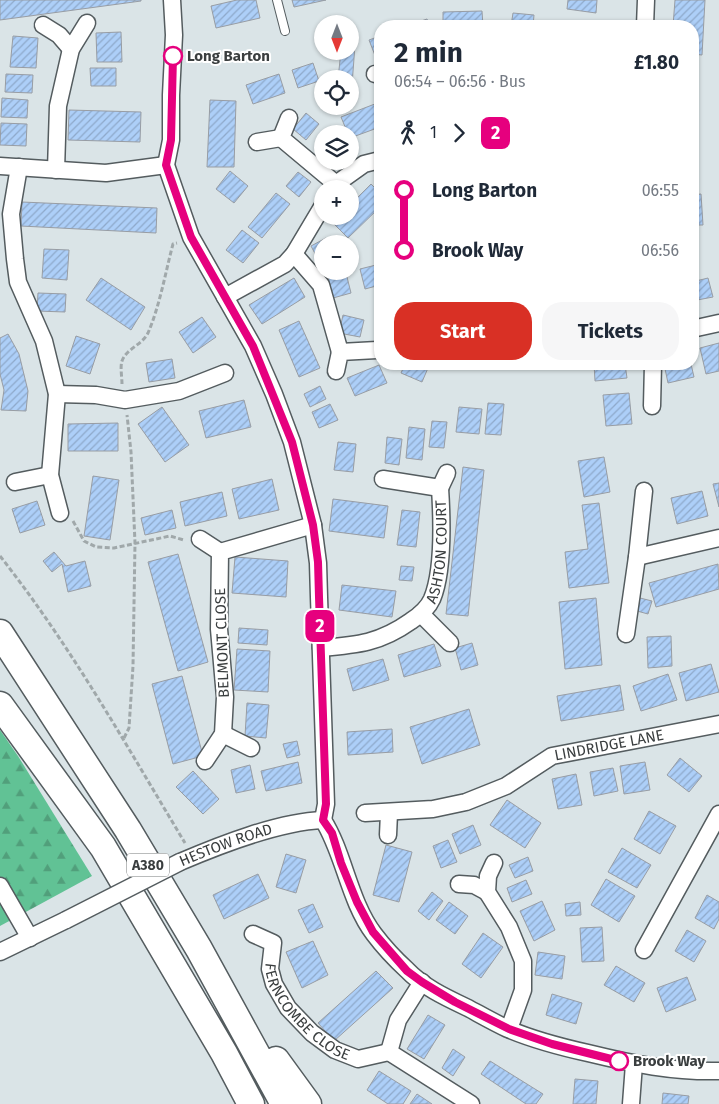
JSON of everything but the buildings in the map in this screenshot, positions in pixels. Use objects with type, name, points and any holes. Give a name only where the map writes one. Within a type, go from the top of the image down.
[{"type":"highway","name":"A380","points":[[0,633],[128,830],[199,949],[284,1104]]},
{"type":"highway","name":"A380","points":[[0,705],[103,847],[224,1053],[251,1104]]},
{"type":"highway","name":"A380","points":[[199,949],[219,970],[283,1071],[308,1104]]},
{"type":"street","points":[[172,0],[174,35],[171,140],[166,165],[191,237],[253,346],[292,442],[313,525],[318,562],[326,804],[323,820],[332,833],[341,863],[357,902],[373,932],[407,971],[455,1002],[509,1029],[552,1044],[634,1064],[675,1070],[719,1070]]},
{"type":"street","points":[[645,20],[646,0]]},
{"type":"street","points":[[56,170],[58,106],[71,49],[87,23]]},
{"type":"street","points":[[43,25],[59,35],[71,49]]},
{"type":"street","points":[[281,138],[289,118]]},
{"type":"street","points":[[257,142],[281,138]]},
{"type":"street","points":[[281,138],[327,180]]},
{"type":"street","points":[[344,180],[364,164],[374,162]]},
{"type":"street","points":[[0,166],[106,172],[166,165]]},
{"type":"street","points":[[19,168],[11,214],[18,282],[44,341],[57,394],[50,475],[60,513]]},
{"type":"street","points":[[225,297],[285,264],[294,254],[314,220]]},
{"type":"street","points":[[294,254],[321,285],[340,352],[336,370]]},
{"type":"street","points":[[699,327],[719,323]]},
{"type":"street","points":[[340,352],[374,350]]},
{"type":"street","points":[[652,406],[653,370]]},
{"type":"street","points":[[57,394],[96,395],[125,400],[179,391],[225,373]]},
{"type":"street","name":"ASHTON COURT","points":[[321,648],[353,646],[391,635],[421,614],[432,600],[438,578],[442,520],[440,488],[447,472]]},
{"type":"street","points":[[15,482],[50,475]]},
{"type":"street","name":"ASHTON COURT","points":[[383,479],[440,488]]},
{"type":"street","points":[[626,634],[644,491]]},
{"type":"street","points":[[200,539],[220,552],[313,525]]},
{"type":"street","points":[[637,557],[719,538]]},
{"type":"street","name":"BELMONT CLOSE","points":[[220,552],[219,629],[225,697],[223,734]]},
{"type":"street","name":"ASHTON COURT","points":[[421,614],[450,643]]},
{"type":"street","name":"LINDRIDGE LANE","points":[[365,814],[433,809],[466,802],[506,786],[552,756],[719,724]]},
{"type":"street","points":[[205,761],[223,734],[251,748]]},
{"type":"street","points":[[388,835],[389,813]]},
{"type":"street","points":[[644,950],[719,814]]},
{"type":"street","name":"HESTOW ROAD","points":[[0,952],[187,859],[224,844],[267,831],[305,821],[323,820]]},
{"type":"street","points":[[487,892],[488,876],[494,862]]},
{"type":"street","points":[[459,884],[474,885],[487,892],[509,927],[523,961],[522,990],[509,1029]]},
{"type":"street","points":[[0,886],[30,938]]},
{"type":"street","name":"FERNCOMBE CLOSE","points":[[253,934],[273,943],[270,969],[274,984],[288,1008],[312,1033],[336,1050],[358,1059],[389,1052]]},
{"type":"street","points":[[422,982],[398,1020],[389,1052],[471,1104]]},
{"type":"street","points":[[631,1104],[634,1064]]},
{"type":"lane","points":[[277,0],[285,31]]},
{"type":"path","points":[[124,738],[128,728],[133,666],[135,543],[131,452],[121,362],[125,355],[138,346],[147,335],[162,291],[172,244],[191,237]]},
{"type":"path","points":[[60,513],[73,521],[84,541],[96,547],[114,548],[170,536],[184,540],[200,539]]},
{"type":"path","points":[[0,556],[32,597],[124,738],[187,859]]},
{"type":"green space","points":[[0,730],[92,876],[0,926]]},
{"type":"bus line","name":"2","points":[[173,56],[171,140],[166,165],[191,237],[253,346],[274,394],[292,442],[313,525],[318,562],[326,804],[323,820],[332,833],[341,863],[357,902],[373,932],[407,971],[422,982],[455,1002],[509,1029],[552,1044],[619,1061]]},
{"type":"place","name":"Long Barton","points":[[173,56]]},
{"type":"place","name":"Brook Way","points":[[619,1061]]}]
